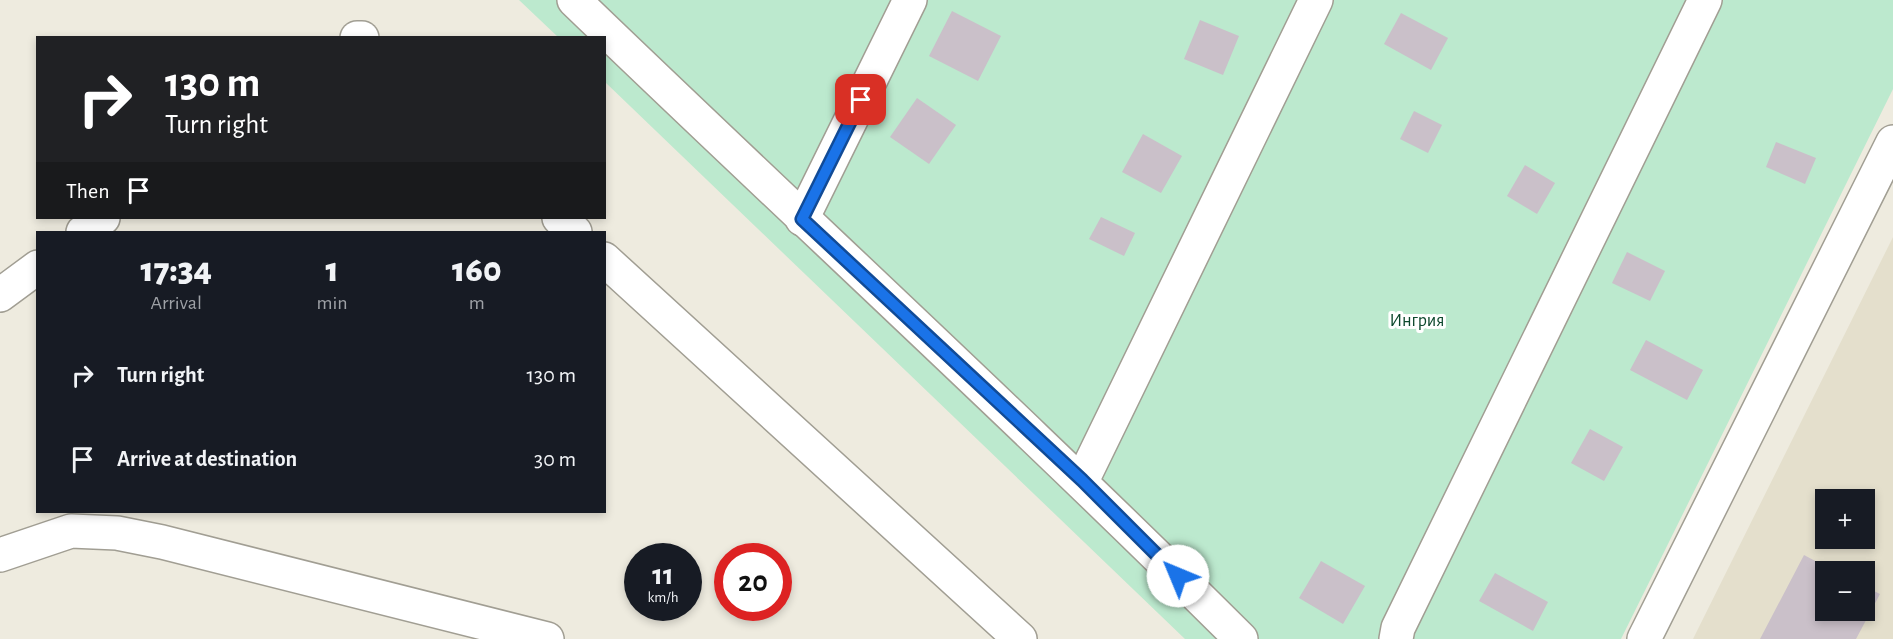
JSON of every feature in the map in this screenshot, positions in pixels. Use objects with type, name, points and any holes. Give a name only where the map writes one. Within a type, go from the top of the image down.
[{"type":"street","points":[[574,0],[802,219],[1082,480],[1241,639]]},
{"type":"street","points":[[802,219],[910,0]]},
{"type":"street","points":[[1082,480],[1316,0]]},
{"type":"street","points":[[1396,639],[1398,628],[1705,0]]},
{"type":"street","points":[[1644,639],[1893,142]]},
{"type":"street","points":[[84,231],[102,219]]},
{"type":"street","points":[[560,219],[574,231]]},
{"type":"street","points":[[606,261],[1020,639]]},
{"type":"street","points":[[0,295],[36,268]]},
{"type":"street","points":[[0,555],[70,531],[117,533],[162,542],[547,639]]},
{"type":"shaded area","points":[[1893,237],[1893,639],[1693,639]]},
{"type":"green space","name":"Ингрия","points":[[519,0],[1893,0],[1893,89],[1621,639],[1185,639],[606,83],[606,36],[557,36]]},
{"type":"building","points":[[952,11],[1001,36],[978,81],[929,56]]},
{"type":"building","points":[[1401,13],[1448,38],[1431,70],[1384,44]]},
{"type":"building","points":[[1200,20],[1239,36],[1223,75],[1184,59]]},
{"type":"building","points":[[917,98],[956,125],[929,164],[890,137]]},
{"type":"building","points":[[1414,111],[1442,125],[1428,153],[1400,139]]},
{"type":"building","points":[[1143,134],[1182,156],[1161,193],[1122,172]]},
{"type":"building","points":[[1776,142],[1816,158],[1805,184],[1766,167]]},
{"type":"building","points":[[1525,165],[1555,183],[1537,214],[1507,196]]},
{"type":"building","points":[[1101,217],[1135,233],[1124,256],[1089,239]]},
{"type":"building","points":[[1627,252],[1665,271],[1650,301],[1612,283]]},
{"type":"building","points":[[1646,340],[1703,370],[1687,400],[1630,370]]},
{"type":"building","points":[[1590,429],[1623,447],[1604,481],[1571,463]]},
{"type":"building","points":[[1804,555],[1815,561],[1815,621],[1866,621],[1856,639],[1760,639]]},
{"type":"building","points":[[1321,561],[1365,586],[1343,624],[1299,598]]},
{"type":"building","points":[[1495,573],[1548,602],[1533,631],[1479,601]]},
{"type":"building","points":[[1875,592],[1880,594],[1875,603]]},
{"type":"route","points":[[861,100],[802,219],[1082,480],[1178,576]]}]
